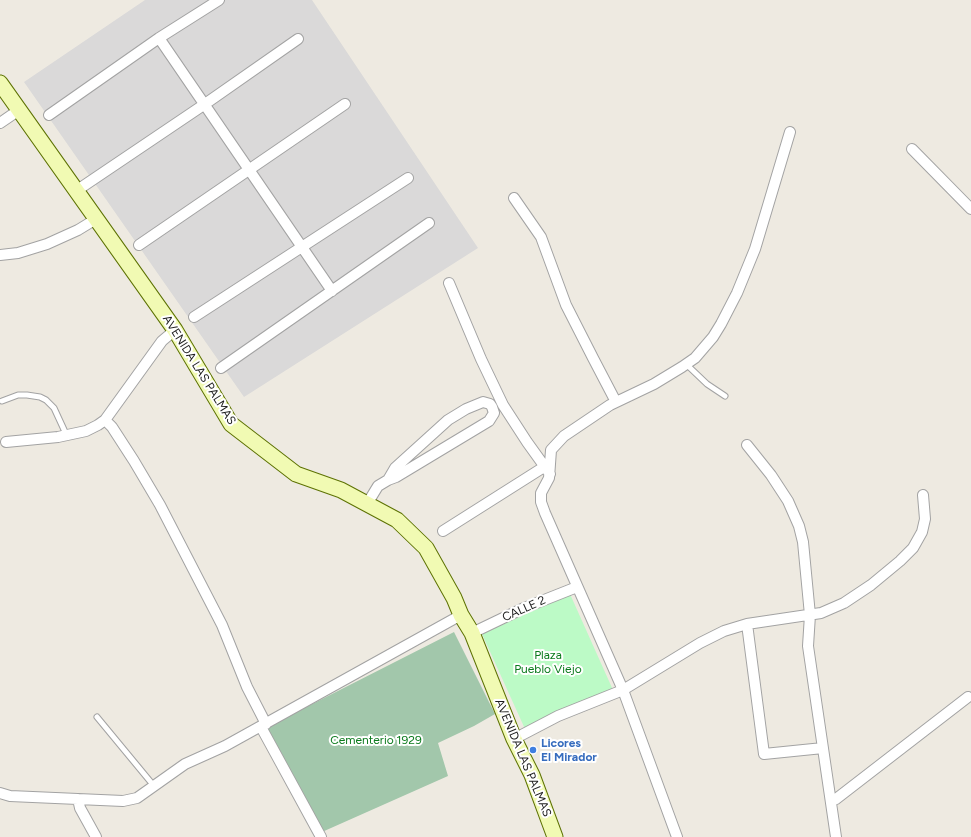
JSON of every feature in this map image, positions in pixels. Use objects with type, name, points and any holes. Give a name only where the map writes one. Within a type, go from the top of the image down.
[{"type":"street","points":[[50,115],[159,38],[219,0]]},
{"type":"street","points":[[159,38],[332,291]]},
{"type":"street","points":[[76,191],[298,39]]},
{"type":"street","name":"AVENIDA LAS PALMAS","points":[[0,83],[175,330],[231,424],[296,474],[341,490],[397,520],[426,548],[472,633],[514,739],[532,775],[555,837]]},
{"type":"street","points":[[139,245],[345,104]]},
{"type":"street","points":[[0,123],[19,110]]},
{"type":"street","points":[[443,531],[547,470],[552,450],[558,441],[570,431],[616,402],[654,384],[695,358],[713,337],[721,324],[755,249],[790,132]]},
{"type":"street","points":[[912,149],[971,209]]},
{"type":"street","points":[[194,317],[408,178]]},
{"type":"street","points":[[514,198],[541,237],[566,305],[616,402]]},
{"type":"street","points":[[0,255],[47,244],[78,230],[96,219]]},
{"type":"street","points":[[220,368],[429,223]]},
{"type":"street","points":[[449,283],[481,359],[503,405],[547,470],[549,478],[541,493],[541,502],[623,690],[677,837]]},
{"type":"street","points":[[6,442],[31,440],[86,431],[98,425],[105,420],[162,342],[175,330]]},
{"type":"street","points":[[367,504],[378,486],[396,477],[489,421],[494,413],[490,404],[483,402],[466,409],[448,420],[395,468],[388,480]]},
{"type":"street","points":[[105,420],[134,461],[163,511],[222,625],[264,725],[321,837]]},
{"type":"street","points":[[747,445],[771,475],[788,501],[799,526],[803,542],[810,615],[808,646],[836,837]]},
{"type":"street","points":[[514,739],[558,716],[623,690],[712,636],[747,624],[821,613],[858,594],[907,555],[918,540],[924,526],[925,519],[923,495]]},
{"type":"street","name":"CALLE 2","points":[[472,633],[524,608],[577,587]]},
{"type":"street","points":[[0,793],[10,796],[123,801],[137,798],[185,764],[225,746],[264,725],[461,615]]},
{"type":"street","points":[[747,624],[764,754],[823,748]]},
{"type":"street","points":[[831,801],[836,799],[968,697]]},
{"type":"street","points":[[78,799],[80,808],[96,837]]},
{"type":"lane","points":[[686,364],[708,384],[725,396]]},
{"type":"lane","points":[[2,400],[18,395],[35,396],[46,400],[54,408],[66,434]]},
{"type":"lane","points":[[97,718],[154,786]]},
{"type":"shaded area","points":[[145,0],[312,0],[478,248],[244,397],[24,82]]},
{"type":"green space","name":"Plaza Pueblo Viejo","points":[[570,594],[613,690],[525,729],[482,634]]},
{"type":"green space","name":"Cementerio 1929","points":[[454,632],[495,714],[438,743],[448,776],[322,832],[267,727]]},
{"type":"place","name":"Licores El Mirador","points":[[533,750]]}]
